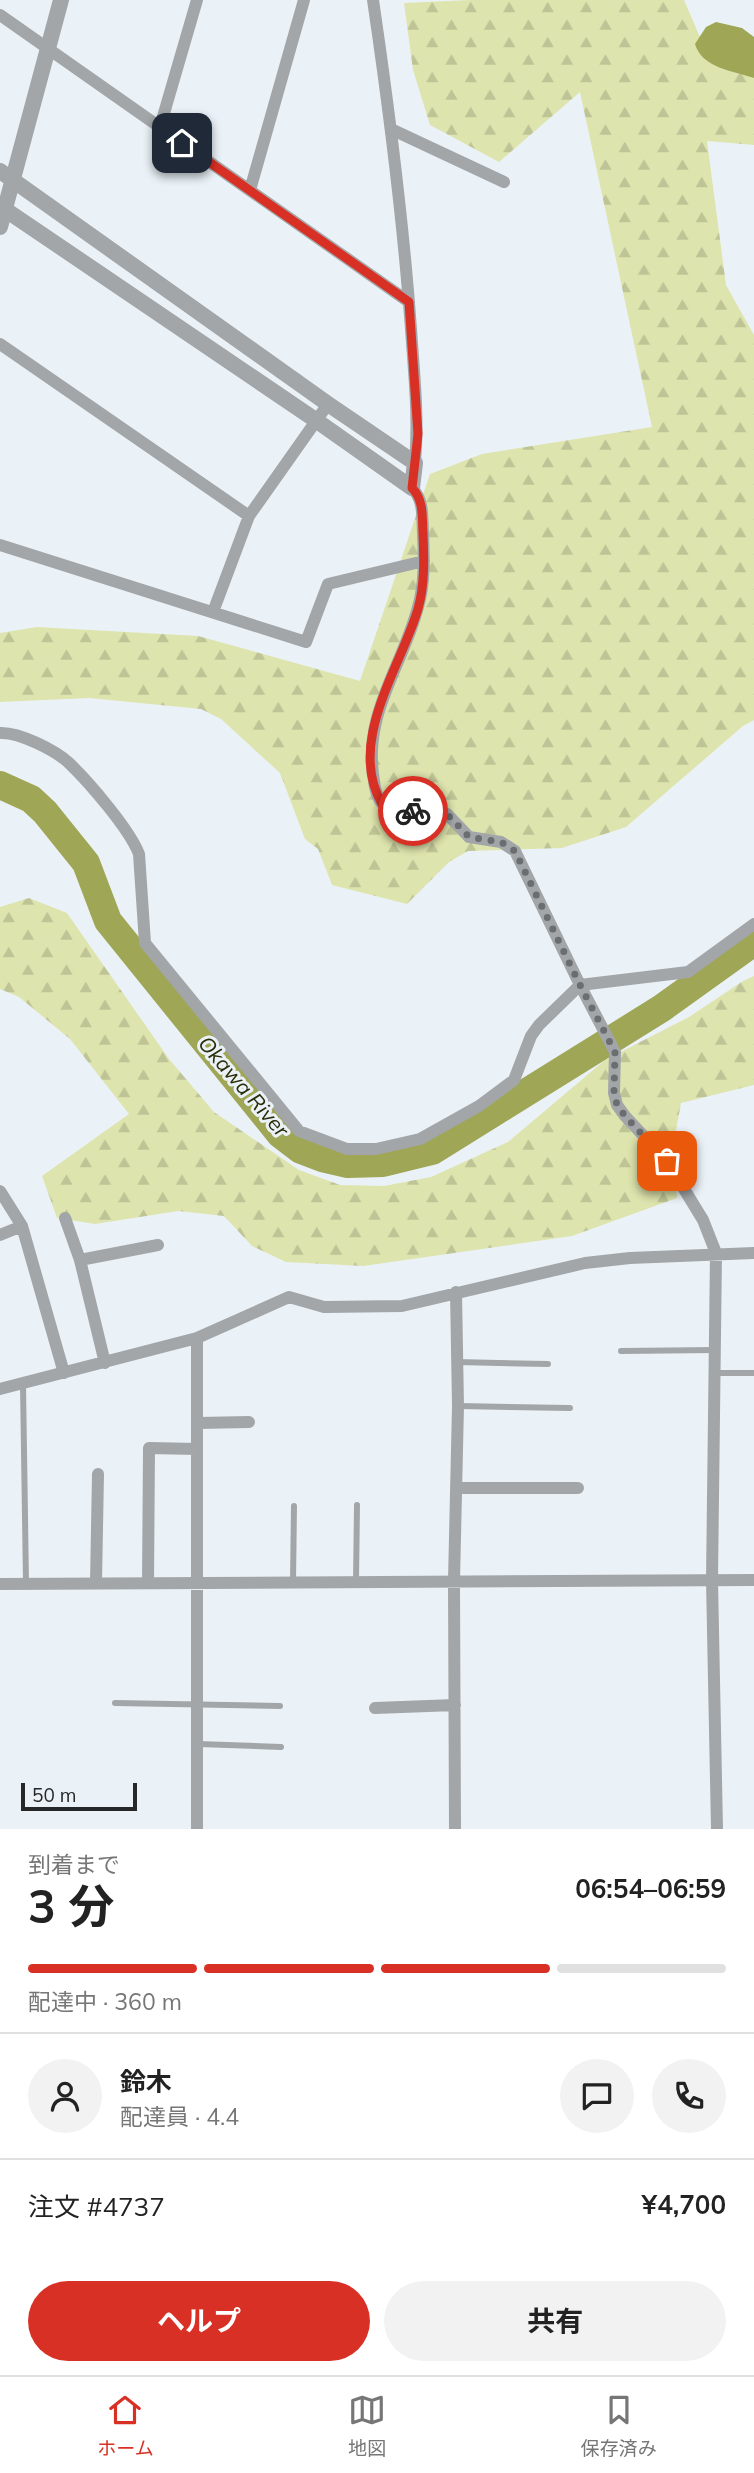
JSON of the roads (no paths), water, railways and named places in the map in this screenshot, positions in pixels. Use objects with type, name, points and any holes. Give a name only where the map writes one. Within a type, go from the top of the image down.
[{"type":"street","points":[[0,227],[6,175],[61,0]]},
{"type":"street","points":[[160,127],[197,0]]},
{"type":"street","points":[[250,190],[304,0]]},
{"type":"street","points":[[373,0],[393,130],[409,302],[418,434],[412,488]]},
{"type":"street","points":[[0,15],[409,302]]},
{"type":"street","points":[[393,130],[504,182]]},
{"type":"street","points":[[6,175],[415,463]]},
{"type":"street","points":[[2,207],[317,421],[412,488],[419,496],[424,561],[422,590],[419,607],[376,717],[371,767],[375,788],[382,804],[388,807],[447,814],[469,837],[509,846],[515,851],[614,1049],[614,1093],[617,1105],[667,1161],[703,1220],[716,1253],[712,1580],[717,1829]]},
{"type":"street","points":[[0,344],[249,516]]},
{"type":"street","points":[[213,612],[249,516],[328,404]]},
{"type":"street","points":[[0,545],[306,642],[328,584],[424,561]]},
{"type":"street","points":[[0,733],[19,734],[67,761],[134,840],[139,854],[145,943],[299,1131],[348,1149],[376,1149],[420,1139],[479,1105],[514,1080],[535,1030],[580,985],[688,972],[754,923]]},
{"type":"street","points":[[0,1191],[22,1226],[64,1373]]},
{"type":"street","points":[[65,1218],[80,1261],[106,1363]]},
{"type":"street","points":[[0,1235],[22,1226]]},
{"type":"street","points":[[80,1261],[158,1245]]},
{"type":"street","points":[[0,1389],[197,1338],[289,1297],[324,1307],[402,1306],[585,1262],[754,1253]]},
{"type":"street","points":[[455,1829],[454,1581],[458,1406],[456,1292]]},
{"type":"street","points":[[197,1338],[197,1829]]},
{"type":"street","points":[[198,1423],[249,1422]]},
{"type":"street","points":[[148,1583],[149,1448],[197,1449]]},
{"type":"street","points":[[96,1583],[98,1474]]},
{"type":"street","points":[[457,1488],[578,1488]]},
{"type":"street","points":[[0,1584],[754,1580]]},
{"type":"street","points":[[375,1709],[455,1705]]},
{"type":"lane","points":[[621,1351],[715,1350]]},
{"type":"lane","points":[[456,1362],[548,1364]]},
{"type":"lane","points":[[715,1373],[754,1373]]},
{"type":"lane","points":[[23,1384],[26,1583]]},
{"type":"lane","points":[[458,1406],[570,1408]]},
{"type":"lane","points":[[356,1582],[357,1505]]},
{"type":"lane","points":[[293,1582],[295,1506]]},
{"type":"lane","points":[[115,1703],[280,1706]]},
{"type":"lane","points":[[198,1744],[281,1747]]},
{"type":"waterway","name":"Okawa River","points":[[0,785],[31,799],[45,812],[86,863],[108,921],[280,1134],[301,1150],[348,1164],[383,1163],[432,1151],[662,1008],[754,942]]}]
